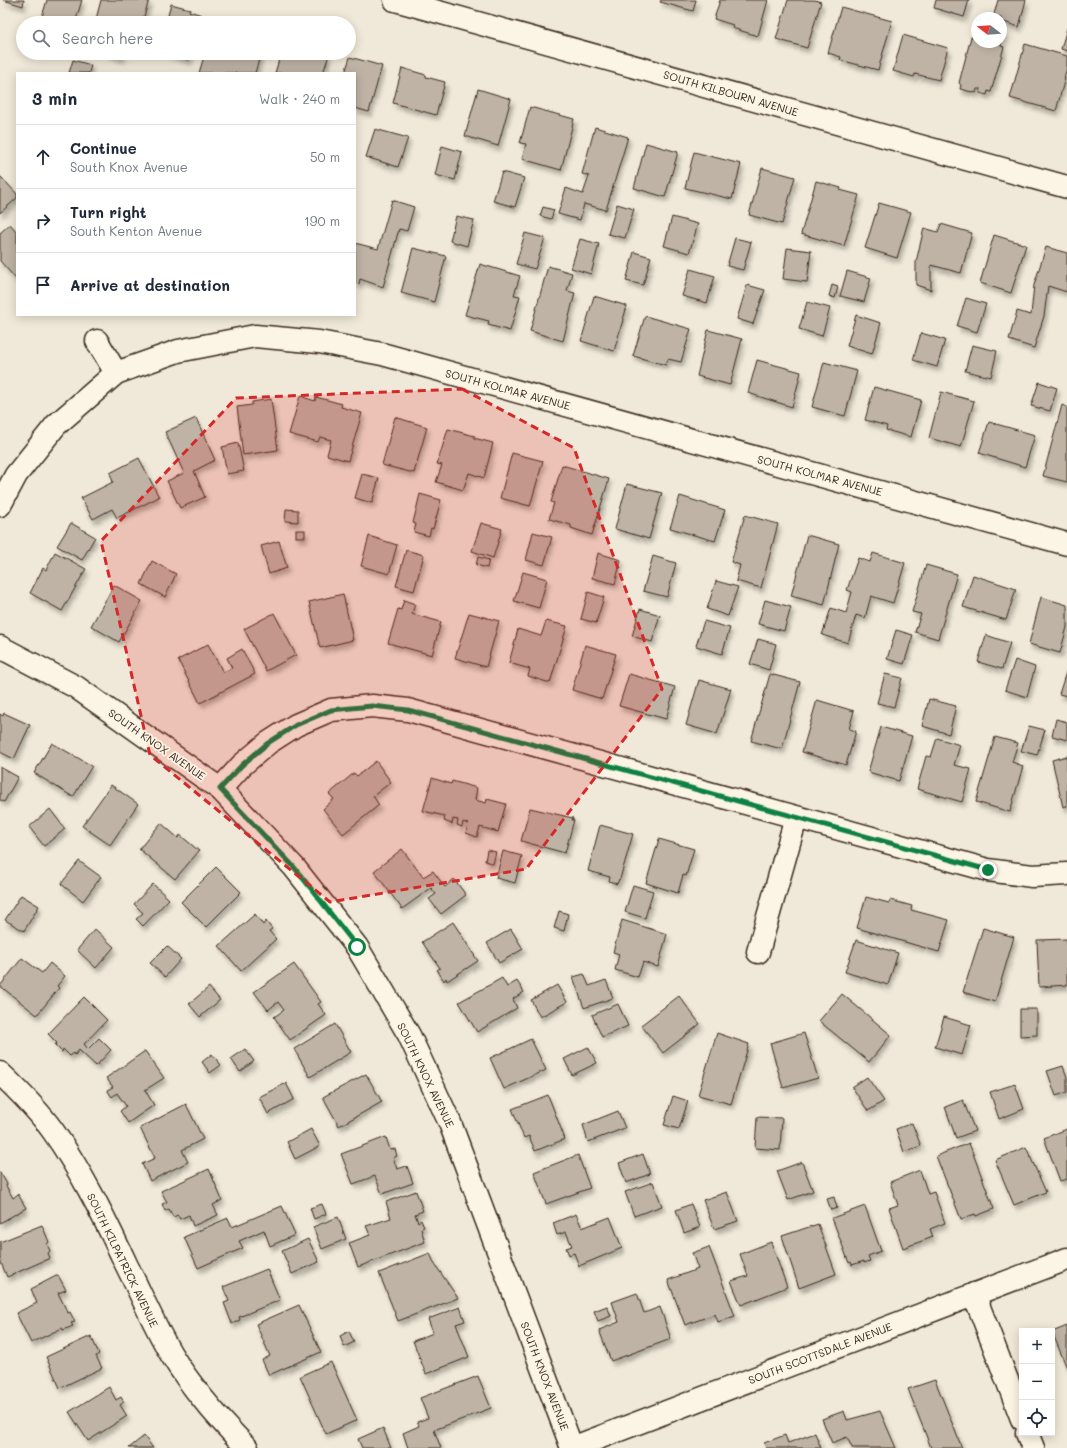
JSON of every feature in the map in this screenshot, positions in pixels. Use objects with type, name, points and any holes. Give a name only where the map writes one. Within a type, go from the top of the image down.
[{"type":"street","name":"SOUTH KILBOURN AVENUE","points":[[395,0],[1067,187]]},
{"type":"street","name":"SOUTH KOLMAR AVENUE","points":[[0,504],[16,475],[56,425],[116,373],[178,351],[254,336],[319,342],[382,354],[1067,544]]},
{"type":"street","points":[[97,341],[116,373]]},
{"type":"street","name":"SOUTH KNOX AVENUE","points":[[0,647],[76,687],[220,789],[294,867],[357,947],[409,1035],[450,1123],[572,1448]]},
{"type":"street","points":[[220,789],[242,765],[268,743],[296,725],[331,710],[372,706],[408,710],[988,870],[1032,876],[1067,874]]},
{"type":"street","points":[[758,952],[796,818]]},
{"type":"street","name":"SOUTH KILPATRICK AVENUE","points":[[0,1073],[23,1095],[53,1130],[76,1167],[126,1264],[150,1316],[172,1355],[199,1395],[247,1448]]},
{"type":"street","name":"SOUTH SCOTTSDALE AVENUE","points":[[572,1448],[1067,1259]]},
{"type":"street","points":[[974,1294],[1019,1411]]},
{"type":"street","points":[[1029,1436],[1033,1448]]},
{"type":"highlighted area","points":[[462,389],[574,448],[662,689],[526,869],[330,902],[150,755],[101,541],[236,398]]},
{"type":"building","points":[[3,0],[24,0],[23,6]]},
{"type":"building","points":[[47,0],[82,0],[77,16],[42,16]]},
{"type":"building","points":[[101,0],[149,0],[144,16],[97,16]]},
{"type":"building","points":[[661,0],[696,0],[693,11],[660,2]]},
{"type":"building","points":[[720,0],[768,0],[758,36],[732,28],[733,25],[714,19]]},
{"type":"building","points":[[788,0],[815,0],[821,2],[807,48],[776,39]]},
{"type":"building","points":[[936,0],[969,0],[964,17],[934,8]]},
{"type":"building","points":[[998,0],[1026,0],[1019,27],[1007,23],[1007,12],[995,12]]},
{"type":"building","points":[[171,4],[190,9],[189,11],[202,15],[202,16],[168,16]]},
{"type":"building","points":[[841,7],[892,21],[878,70],[840,60],[841,57],[828,53]]},
{"type":"building","points":[[1067,28],[1067,51],[1061,49]]},
{"type":"building","points":[[903,35],[948,48],[939,80],[915,74],[914,77],[893,71]]},
{"type":"building","points":[[971,37],[971,48],[1004,48],[991,92],[988,91],[987,95],[980,93],[981,89],[977,89],[976,93],[960,89],[961,85],[959,83]]},
{"type":"building","points":[[1025,44],[1067,56],[1065,78],[1056,111],[1010,98]]},
{"type":"building","points":[[356,59],[382,66],[369,112],[356,108],[356,72],[345,72],[349,60],[356,60]]},
{"type":"building","points":[[73,60],[91,65],[89,72],[69,72]]},
{"type":"building","points":[[203,60],[259,60],[255,72],[199,72]]},
{"type":"building","points":[[279,60],[327,60],[323,72],[275,72]]},
{"type":"building","points":[[402,68],[445,82],[436,115],[393,103]]},
{"type":"building","points":[[478,89],[511,99],[498,146],[465,136]]},
{"type":"building","points":[[530,107],[574,119],[561,170],[522,159],[526,144],[520,143]]},
{"type":"building","points":[[595,127],[628,137],[606,210],[584,204],[580,220],[558,214],[566,188],[583,194],[589,176],[582,174]]},
{"type":"building","points":[[375,129],[408,138],[398,167],[366,157]]},
{"type":"building","points":[[646,143],[678,152],[665,197],[634,188]]},
{"type":"building","points":[[442,146],[462,152],[455,180],[435,175]]},
{"type":"building","points":[[694,152],[741,164],[732,199],[685,188]]},
{"type":"building","points":[[762,168],[795,177],[782,224],[749,215]]},
{"type":"building","points":[[502,172],[524,178],[515,207],[493,201]]},
{"type":"building","points":[[1,177],[16,193],[16,199],[0,213]]},
{"type":"building","points":[[816,181],[859,195],[844,246],[801,234]]},
{"type":"building","points":[[392,200],[414,207],[407,231],[399,229],[383,287],[360,279],[359,284],[356,283],[356,243],[378,249]]},
{"type":"building","points":[[879,203],[911,212],[897,258],[865,248]]},
{"type":"building","points":[[617,204],[634,209],[625,238],[608,234]]},
{"type":"building","points":[[543,207],[554,210],[551,219],[540,216]]},
{"type":"building","points":[[456,216],[474,220],[467,246],[450,241]]},
{"type":"building","points":[[672,217],[698,224],[689,253],[664,246]]},
{"type":"building","points":[[10,224],[16,231],[16,279],[0,261],[0,233]]},
{"type":"building","points":[[941,224],[972,233],[961,273],[931,265],[931,290],[916,285],[916,262],[924,228],[938,232]]},
{"type":"building","points":[[525,233],[545,238],[535,269],[516,264]]},
{"type":"building","points":[[994,235],[1026,245],[1011,293],[980,283]]},
{"type":"building","points":[[735,238],[751,242],[743,270],[727,266]]},
{"type":"building","points":[[580,239],[599,244],[591,274],[571,268]]},
{"type":"building","points":[[1046,247],[1067,253],[1067,292],[1048,286],[1044,316],[1034,348],[1009,340],[1017,311],[1031,315],[1034,285]]},
{"type":"building","points":[[413,248],[446,256],[434,302],[401,293]]},
{"type":"building","points":[[787,248],[811,251],[807,282],[783,279]]},
{"type":"building","points":[[634,252],[651,257],[643,285],[626,281]]},
{"type":"building","points":[[480,264],[520,276],[514,295],[520,296],[510,331],[488,325],[489,321],[465,315]]},
{"type":"building","points":[[548,266],[572,273],[567,291],[575,293],[563,341],[530,331]]},
{"type":"building","points":[[690,269],[715,276],[707,303],[682,296]]},
{"type":"building","points":[[847,271],[871,278],[864,302],[840,296]]},
{"type":"building","points":[[747,285],[765,290],[753,324],[737,319]]},
{"type":"building","points":[[832,285],[838,287],[835,298],[829,296]]},
{"type":"building","points":[[594,296],[627,306],[614,351],[581,341]]},
{"type":"building","points":[[966,298],[986,304],[977,332],[957,326]]},
{"type":"building","points":[[807,302],[830,308],[822,336],[799,329]]},
{"type":"building","points":[[856,315],[881,323],[872,354],[847,346]]},
{"type":"building","points":[[645,316],[691,329],[681,362],[668,359],[666,365],[633,356]]},
{"type":"building","points":[[708,330],[742,339],[730,385],[697,376]]},
{"type":"building","points":[[921,333],[945,340],[937,367],[913,360]]},
{"type":"building","points":[[972,345],[997,351],[991,377],[965,371]]},
{"type":"building","points":[[757,360],[801,372],[792,407],[748,393]]},
{"type":"building","points":[[824,362],[857,371],[845,416],[812,407]]},
{"type":"building","points":[[1039,382],[1057,388],[1050,411],[1031,406]]},
{"type":"building","points":[[874,387],[921,400],[911,437],[886,430],[887,426],[865,420]]},
{"type":"building","points":[[941,392],[974,401],[961,447],[929,438]]},
{"type":"building","points":[[300,396],[315,401],[316,397],[342,404],[341,407],[362,413],[348,461],[327,455],[331,440],[320,437],[318,442],[289,434]]},
{"type":"building","points":[[271,399],[278,450],[243,455],[237,407],[252,405],[252,402]]},
{"type":"building","points":[[1062,405],[1067,407],[1067,482],[1043,476]]},
{"type":"building","points":[[395,417],[427,427],[414,473],[382,465]]},
{"type":"building","points":[[196,418],[215,460],[194,471],[205,497],[180,508],[167,481],[184,473],[165,432]]},
{"type":"building","points":[[989,422],[1035,435],[1025,467],[979,453]]},
{"type":"building","points":[[448,429],[475,436],[474,438],[493,443],[484,478],[469,473],[463,490],[436,482],[442,465],[437,464]]},
{"type":"building","points":[[238,443],[244,471],[227,474],[222,447]]},
{"type":"building","points":[[512,453],[543,461],[530,506],[500,498]]},
{"type":"building","points":[[139,458],[159,497],[117,518],[112,509],[93,519],[81,498],[113,482],[110,473]]},
{"type":"building","points":[[562,465],[609,479],[592,535],[571,528],[571,525],[549,519],[554,503],[551,502]]},
{"type":"building","points":[[362,474],[379,478],[372,503],[355,498]]},
{"type":"building","points":[[627,484],[662,493],[649,539],[615,529]]},
{"type":"building","points":[[420,494],[441,500],[433,529],[431,528],[429,536],[414,532],[416,524],[413,523]]},
{"type":"building","points":[[680,496],[725,510],[715,541],[670,528]]},
{"type":"building","points":[[286,509],[298,510],[298,522],[285,521]]},
{"type":"building","points":[[745,515],[778,524],[761,588],[736,581],[740,565],[731,562]]},
{"type":"building","points":[[71,523],[95,537],[82,560],[57,546]]},
{"type":"building","points":[[481,523],[502,529],[493,558],[472,551]]},
{"type":"building","points":[[296,530],[305,530],[305,537],[296,537]]},
{"type":"building","points":[[533,532],[552,537],[544,565],[526,560]]},
{"type":"building","points":[[807,535],[839,544],[824,605],[791,596]]},
{"type":"building","points":[[369,536],[397,545],[389,574],[361,566]]},
{"type":"building","points":[[279,541],[287,568],[269,574],[261,546]]},
{"type":"building","points":[[406,550],[424,555],[414,591],[396,586]]},
{"type":"building","points":[[55,552],[86,569],[62,611],[30,593],[43,568],[46,570]]},
{"type":"building","points":[[598,553],[621,560],[615,584],[592,578]]},
{"type":"building","points":[[873,553],[905,563],[893,603],[871,596],[865,618],[856,615],[848,643],[822,635],[831,608],[846,613],[852,592],[847,590],[858,558],[870,562]]},
{"type":"building","points":[[653,556],[676,563],[667,597],[643,591]]},
{"type":"building","points":[[478,557],[489,560],[487,568],[476,565]]},
{"type":"building","points":[[152,561],[176,574],[165,597],[141,584]]},
{"type":"building","points":[[926,565],[957,574],[938,639],[915,632],[921,614],[912,612]]},
{"type":"building","points":[[523,572],[547,579],[539,608],[514,601]]},
{"type":"building","points":[[973,575],[1016,589],[1006,620],[963,607]]},
{"type":"building","points":[[716,581],[738,587],[728,616],[707,609]]},
{"type":"building","points":[[114,585],[142,601],[119,642],[91,626]]},
{"type":"building","points":[[588,592],[604,597],[596,623],[581,619]]},
{"type":"building","points":[[343,594],[353,640],[320,648],[309,602]]},
{"type":"building","points":[[1041,597],[1067,605],[1067,627],[1060,653],[1029,644]]},
{"type":"building","points":[[404,600],[415,604],[412,614],[441,622],[432,655],[388,643],[398,609],[401,610]]},
{"type":"building","points":[[765,600],[791,607],[784,631],[758,624]]},
{"type":"building","points":[[640,609],[660,615],[652,642],[632,636]]},
{"type":"building","points":[[274,613],[296,655],[266,671],[244,629]]},
{"type":"building","points":[[469,613],[499,621],[486,667],[455,658]]},
{"type":"building","points":[[546,621],[567,626],[550,683],[528,676],[530,669],[509,663],[518,629],[541,636]]},
{"type":"building","points":[[704,621],[730,628],[722,654],[696,646]]},
{"type":"building","points":[[896,630],[913,635],[904,664],[887,659]]},
{"type":"building","points":[[986,635],[1010,643],[1002,669],[978,662]]},
{"type":"building","points":[[758,639],[776,644],[769,670],[750,664]]},
{"type":"building","points":[[208,644],[223,672],[232,668],[227,658],[242,649],[255,674],[200,703],[178,660]]},
{"type":"building","points":[[585,645],[616,654],[602,699],[572,690]]},
{"type":"building","points":[[1015,660],[1035,667],[1027,697],[1005,690]]},
{"type":"building","points":[[1067,669],[1067,696],[1059,694]]},
{"type":"building","points":[[629,674],[675,687],[666,719],[619,706]]},
{"type":"building","points":[[770,674],[800,682],[782,749],[751,741]]},
{"type":"building","points":[[885,674],[902,678],[894,707],[877,703]]},
{"type":"building","points":[[699,680],[731,689],[717,734],[686,725]]},
{"type":"building","points":[[929,699],[956,706],[949,734],[922,726]]},
{"type":"building","points":[[817,700],[854,711],[849,729],[856,731],[846,765],[802,752]]},
{"type":"building","points":[[4,713],[30,725],[14,759],[0,752],[0,714],[3,716]]},
{"type":"building","points":[[1056,719],[1067,722],[1067,740],[1052,736]]},
{"type":"building","points":[[1029,726],[1045,730],[1037,755],[1021,751]]},
{"type":"building","points":[[881,727],[912,736],[899,781],[868,772]]},
{"type":"building","points":[[995,737],[1018,743],[1012,762],[1023,766],[1010,812],[976,802]]},
{"type":"building","points":[[937,738],[960,745],[954,765],[971,769],[962,802],[917,789],[926,756],[931,757]]},
{"type":"building","points":[[52,743],[92,766],[73,797],[34,773]]},
{"type":"building","points":[[1067,756],[1067,806],[1063,807],[1052,760]]},
{"type":"building","points":[[376,761],[391,782],[373,796],[379,805],[343,834],[323,809],[334,799],[329,794],[354,773],[357,776]]},
{"type":"building","points":[[0,767],[18,777],[4,802],[0,800]]},
{"type":"building","points":[[432,778],[451,784],[452,781],[477,788],[475,800],[486,803],[487,799],[506,804],[498,832],[480,827],[477,837],[466,833],[468,824],[463,822],[462,827],[457,825],[458,820],[453,819],[452,824],[444,821],[445,816],[423,811]]},
{"type":"building","points":[[111,785],[138,804],[110,845],[82,826]]},
{"type":"building","points":[[530,808],[573,818],[572,820],[574,820],[565,853],[521,841]]},
{"type":"building","points":[[50,809],[65,829],[44,846],[29,827]]},
{"type":"building","points":[[161,823],[178,838],[180,835],[199,851],[175,879],[139,849]]},
{"type":"building","points":[[600,825],[633,834],[620,879],[617,884],[609,881],[610,877],[588,871]]},
{"type":"building","points":[[659,839],[694,849],[686,876],[683,875],[678,893],[646,883]]},
{"type":"building","points":[[402,849],[423,877],[433,871],[445,887],[454,879],[466,895],[441,914],[429,899],[436,894],[431,888],[402,909],[374,871]]},
{"type":"building","points":[[487,850],[496,852],[493,864],[485,861]]},
{"type":"building","points":[[503,851],[522,856],[515,883],[496,878]]},
{"type":"building","points":[[79,861],[101,877],[83,901],[61,884]]},
{"type":"building","points":[[216,867],[241,892],[206,927],[181,902]]},
{"type":"building","points":[[153,884],[169,899],[143,926],[136,919],[143,913],[134,904]]},
{"type":"building","points":[[633,885],[653,891],[645,918],[625,912]]},
{"type":"building","points":[[21,895],[39,906],[24,931],[5,920]]},
{"type":"building","points":[[866,897],[889,903],[890,900],[912,906],[911,910],[949,920],[939,952],[857,928]]},
{"type":"building","points":[[559,911],[568,914],[564,931],[554,928]]},
{"type":"building","points":[[255,914],[263,925],[266,921],[272,929],[269,931],[276,939],[241,971],[219,946]]},
{"type":"building","points":[[622,920],[667,934],[658,967],[643,962],[638,977],[615,970],[619,954],[613,952]]},
{"type":"building","points":[[453,922],[478,961],[447,981],[446,978],[444,981],[437,970],[440,968],[422,942]]},
{"type":"building","points":[[983,928],[1014,937],[995,1002],[963,992]]},
{"type":"building","points":[[95,929],[114,947],[96,968],[77,950]]},
{"type":"building","points":[[511,929],[523,949],[499,963],[487,943]]},
{"type":"building","points":[[1067,939],[1067,985],[1039,987],[1037,940]]},
{"type":"building","points":[[856,940],[898,953],[888,985],[845,972]]},
{"type":"building","points":[[167,946],[181,959],[165,977],[150,963]]},
{"type":"building","points":[[22,958],[42,973],[50,963],[65,976],[57,986],[59,988],[37,1015],[0,986]]},
{"type":"building","points":[[294,964],[321,1002],[318,1004],[326,1015],[290,1040],[274,1017],[284,1010],[278,1002],[268,1010],[254,992]]},
{"type":"building","points":[[584,974],[589,986],[606,980],[613,998],[584,1008],[573,977]]},
{"type":"building","points":[[502,978],[507,987],[517,981],[524,992],[513,999],[517,1008],[477,1032],[459,1002]]},
{"type":"building","points":[[557,985],[567,1002],[540,1017],[531,1000]]},
{"type":"building","points":[[209,987],[220,1000],[200,1017],[189,1004]]},
{"type":"building","points":[[842,994],[891,1035],[869,1062],[819,1021]]},
{"type":"building","points":[[679,996],[700,1024],[663,1053],[641,1025]]},
{"type":"building","points":[[84,997],[107,1020],[84,1044],[88,1049],[99,1038],[111,1050],[96,1066],[79,1050],[75,1055],[74,1053],[70,1056],[63,1049],[62,1052],[55,1045],[57,1043],[48,1034]]},
{"type":"building","points":[[618,1004],[628,1026],[602,1037],[592,1015]]},
{"type":"building","points":[[1020,1009],[1037,1009],[1037,1035],[1020,1036]]},
{"type":"building","points":[[944,1017],[971,1025],[962,1055],[935,1047]]},
{"type":"building","points":[[335,1024],[351,1052],[310,1077],[294,1049]]},
{"type":"building","points":[[717,1033],[749,1044],[731,1104],[698,1095]]},
{"type":"building","points":[[804,1033],[818,1078],[783,1088],[770,1043]]},
{"type":"building","points":[[531,1039],[546,1070],[504,1089],[490,1058]]},
{"type":"building","points":[[588,1047],[597,1063],[572,1075],[564,1059]]},
{"type":"building","points":[[245,1049],[254,1061],[240,1072],[231,1059]]},
{"type":"building","points":[[145,1051],[164,1078],[145,1090],[154,1105],[128,1123],[120,1111],[126,1106],[117,1093],[112,1097],[107,1090],[113,1087],[106,1078]]},
{"type":"building","points":[[212,1054],[221,1065],[210,1073],[202,1062]]},
{"type":"building","points":[[1063,1066],[1067,1077],[1067,1092],[1056,1096],[1047,1071]]},
{"type":"building","points":[[366,1074],[382,1102],[339,1126],[323,1097]]},
{"type":"building","points":[[867,1077],[884,1101],[868,1111],[852,1087]]},
{"type":"building","points":[[286,1083],[294,1099],[268,1114],[259,1097]]},
{"type":"building","points":[[1015,1084],[1024,1109],[999,1119],[990,1092]]},
{"type":"building","points":[[548,1095],[565,1139],[535,1151],[529,1136],[524,1138],[512,1109]]},
{"type":"building","points":[[673,1096],[688,1101],[679,1129],[664,1125]]},
{"type":"building","points":[[963,1100],[975,1131],[956,1138],[945,1107]]},
{"type":"building","points":[[186,1104],[203,1139],[182,1150],[188,1162],[150,1181],[142,1164],[155,1158],[140,1128]]},
{"type":"building","points":[[618,1111],[625,1128],[588,1142],[583,1125]]},
{"type":"building","points":[[757,1117],[782,1118],[780,1150],[755,1148]]},
{"type":"building","points":[[912,1123],[921,1146],[904,1152],[896,1129]]},
{"type":"building","points":[[311,1129],[320,1146],[295,1159],[287,1142]]},
{"type":"building","points":[[1067,1129],[1067,1179],[1060,1181],[1044,1138]]},
{"type":"building","points":[[386,1137],[390,1150],[395,1149],[397,1156],[393,1158],[397,1169],[407,1166],[413,1183],[382,1194],[375,1176],[353,1184],[341,1154]]},
{"type":"building","points":[[969,1143],[994,1209],[976,1216],[975,1214],[961,1219],[936,1156]]},
{"type":"building","points":[[1026,1147],[1046,1192],[1014,1205],[995,1160]]},
{"type":"building","points":[[643,1154],[650,1174],[626,1183],[619,1163]]},
{"type":"building","points":[[578,1155],[590,1188],[546,1204],[534,1172]]},
{"type":"building","points":[[802,1162],[813,1191],[788,1200],[777,1171]]},
{"type":"building","points":[[209,1169],[222,1200],[213,1205],[218,1215],[193,1226],[189,1215],[180,1219],[178,1215],[173,1217],[169,1209],[165,1211],[162,1204],[167,1202],[161,1191]]},
{"type":"building","points":[[920,1170],[928,1194],[934,1192],[945,1223],[930,1229],[933,1237],[903,1248],[889,1208],[898,1205],[890,1182]]},
{"type":"building","points":[[0,1172],[13,1198],[18,1194],[26,1208],[0,1223]]},
{"type":"building","points":[[653,1182],[662,1206],[634,1216],[625,1192]]},
{"type":"building","points":[[416,1191],[423,1211],[415,1214],[418,1222],[421,1220],[424,1227],[421,1229],[425,1242],[358,1267],[349,1243],[370,1235],[366,1226],[391,1218],[386,1202]]},
{"type":"building","points":[[727,1192],[738,1221],[714,1229],[703,1200]]},
{"type":"building","points":[[834,1197],[837,1208],[831,1210],[827,1199]]},
{"type":"building","points":[[322,1204],[326,1214],[314,1219],[310,1208]]},
{"type":"building","points":[[691,1204],[700,1227],[684,1233],[676,1210]]},
{"type":"building","points":[[282,1206],[295,1235],[270,1246],[264,1230],[239,1241],[243,1248],[198,1268],[184,1237],[228,1218],[232,1227]]},
{"type":"building","points":[[865,1206],[881,1251],[868,1256],[870,1261],[864,1263],[864,1261],[852,1265],[851,1262],[849,1263],[832,1218]]},
{"type":"building","points":[[576,1214],[582,1228],[610,1217],[622,1248],[579,1266],[574,1253],[569,1255],[566,1248],[572,1246],[566,1232],[557,1235],[553,1223]]},
{"type":"building","points":[[338,1217],[346,1239],[322,1249],[313,1227]]},
{"type":"building","points":[[818,1224],[836,1274],[799,1288],[782,1236]]},
{"type":"building","points":[[42,1225],[49,1242],[47,1244],[50,1251],[48,1253],[50,1258],[7,1277],[0,1260],[0,1242]]},
{"type":"building","points":[[308,1239],[319,1262],[292,1274],[282,1251]]},
{"type":"building","points":[[771,1242],[787,1287],[741,1305],[731,1281],[748,1276],[740,1254]]},
{"type":"building","points":[[709,1247],[735,1316],[718,1322],[715,1314],[685,1325],[668,1280],[698,1269],[692,1253]]},
{"type":"building","points":[[430,1253],[434,1263],[458,1298],[398,1321],[379,1273]]},
{"type":"building","points":[[267,1269],[280,1300],[239,1317],[240,1320],[232,1324],[224,1303],[229,1301],[223,1287]]},
{"type":"building","points":[[58,1275],[66,1290],[58,1293],[68,1313],[70,1312],[75,1322],[71,1323],[73,1326],[63,1330],[62,1328],[31,1343],[16,1313],[37,1303],[31,1289]]},
{"type":"building","points":[[637,1293],[644,1313],[660,1307],[671,1339],[611,1361],[599,1330],[619,1322],[612,1302]]},
{"type":"building","points":[[299,1305],[321,1352],[269,1375],[262,1360],[270,1356],[256,1324]]},
{"type":"building","points":[[607,1306],[611,1316],[598,1321],[594,1311]]},
{"type":"building","points":[[460,1307],[465,1321],[456,1324],[469,1357],[426,1374],[413,1341],[433,1333],[428,1319]]},
{"type":"building","points":[[1067,1326],[1067,1368],[1055,1339],[1055,1331]]},
{"type":"building","points":[[349,1331],[354,1342],[344,1347],[340,1336]]},
{"type":"building","points":[[91,1336],[99,1354],[96,1356],[102,1368],[60,1388],[46,1357]]},
{"type":"building","points":[[331,1362],[357,1420],[326,1434],[300,1376]]},
{"type":"building","points":[[478,1376],[491,1408],[434,1430],[441,1448],[408,1448],[403,1433],[419,1426],[417,1422],[428,1418],[420,1398]]},
{"type":"building","points":[[935,1380],[962,1448],[931,1448],[908,1389]]},
{"type":"building","points":[[109,1387],[116,1400],[121,1397],[124,1402],[120,1405],[127,1416],[88,1441],[69,1412]]},
{"type":"building","points":[[844,1411],[847,1420],[880,1411],[896,1448],[852,1448],[847,1437],[832,1443],[822,1419]]},
{"type":"building","points":[[383,1428],[391,1448],[362,1448],[358,1439]]},
{"type":"building","points":[[815,1433],[821,1448],[766,1448],[764,1443],[785,1435],[788,1443]]},
{"type":"building","points":[[144,1436],[153,1448],[129,1448]]},
{"type":"route","points":[[357,947],[294,867],[220,789],[242,765],[268,743],[296,725],[331,710],[372,706],[408,710],[988,870]]}]
